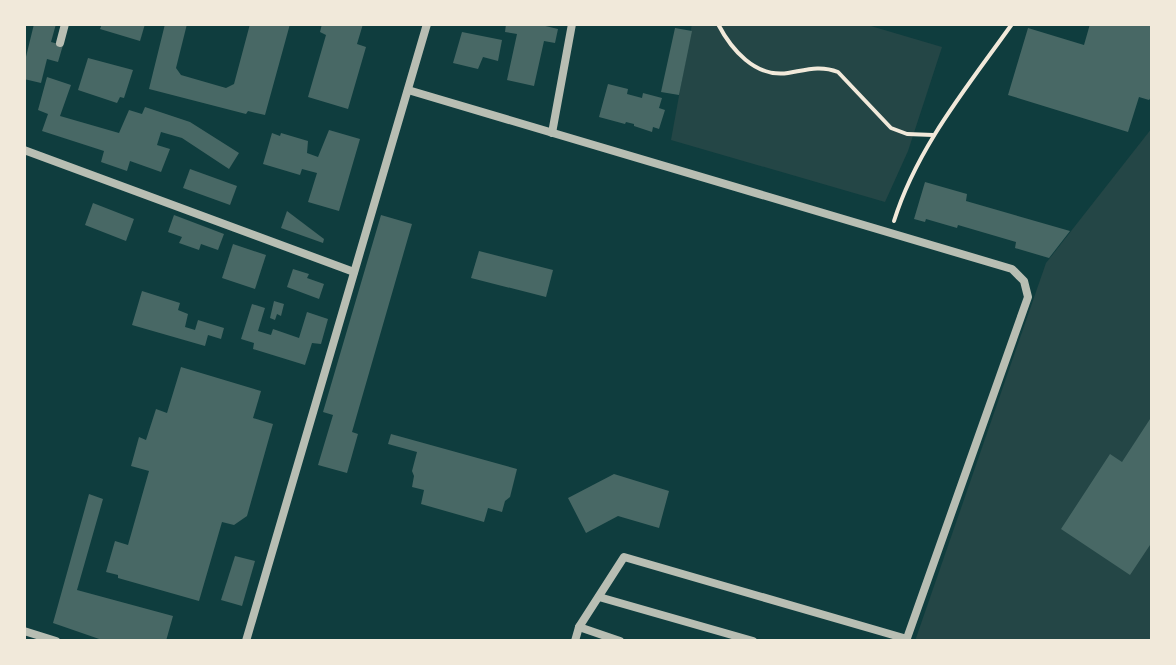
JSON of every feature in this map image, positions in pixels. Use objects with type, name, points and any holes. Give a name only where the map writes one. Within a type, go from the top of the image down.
[{"type":"street","points":[[60,43],[65,24]]},
{"type":"street","points":[[246,641],[427,24]]},
{"type":"street","points":[[552,133],[572,24]]},
{"type":"street","points":[[408,90],[1012,269],[1024,281],[1028,297],[906,640],[624,557],[579,627],[575,641]]},
{"type":"street","points":[[24,150],[354,272]]},
{"type":"street","points":[[599,597],[753,641]]},
{"type":"street","points":[[579,627],[620,641]]},
{"type":"street","points":[[24,631],[56,641]]},
{"type":"path","points":[[718,24],[731,46],[749,62],[775,73],[826,67],[838,72],[891,128],[907,134],[933,135]]},
{"type":"path","points":[[889,234],[902,194],[933,135],[1012,24]]},
{"type":"shaded area","points":[[692,24],[864,24],[942,47],[908,151],[885,202],[671,140]]},
{"type":"shaded area","points":[[1152,128],[1152,641],[915,641],[1046,263]]},
{"type":"building","points":[[34,24],[56,24],[51,42],[63,45],[58,62],[47,59],[41,83],[24,79],[24,65]]},
{"type":"building","points":[[102,24],[145,24],[140,41],[100,29]]},
{"type":"building","points":[[165,24],[187,24],[176,68],[181,75],[226,88],[234,84],[250,24],[290,24],[265,115],[248,111],[246,114],[149,89]]},
{"type":"building","points":[[322,24],[363,24],[357,44],[366,47],[348,109],[308,97],[326,35],[320,32]]},
{"type":"building","points":[[506,24],[537,24],[558,29],[555,43],[544,41],[534,86],[507,80],[517,34],[505,32]]},
{"type":"building","points":[[1090,24],[1152,24],[1152,96],[1149,100],[1139,97],[1128,132],[1008,95],[1028,28],[1084,45]]},
{"type":"building","points":[[675,28],[692,31],[679,95],[661,92]]},
{"type":"building","points":[[462,32],[502,40],[498,61],[483,57],[478,69],[453,63]]},
{"type":"building","points":[[88,58],[133,70],[124,98],[120,97],[117,103],[78,90]]},
{"type":"building","points":[[47,77],[71,85],[60,116],[119,133],[129,110],[142,114],[145,107],[190,122],[239,153],[229,169],[182,138],[161,132],[157,145],[170,149],[161,172],[130,161],[127,171],[101,162],[104,151],[42,131],[48,114],[38,110]]},
{"type":"building","points":[[608,84],[628,89],[627,94],[642,98],[643,93],[662,98],[659,108],[665,110],[659,129],[653,127],[652,132],[634,124],[599,117]]},
{"type":"building","points":[[329,130],[360,139],[339,211],[308,202],[317,173],[302,169],[300,175],[263,164],[272,133],[308,141],[307,153],[318,157]]},
{"type":"building","points":[[190,169],[237,186],[230,205],[183,188]]},
{"type":"building","points":[[925,182],[967,194],[966,201],[1070,231],[1049,258],[1015,248],[1016,242],[958,225],[957,228],[926,219],[925,222],[914,219]]},
{"type":"building","points":[[93,203],[134,219],[126,241],[85,225]]},
{"type":"building","points":[[287,211],[324,239],[323,243],[281,228]]},
{"type":"building","points":[[174,215],[224,234],[218,250],[201,244],[199,250],[179,243],[182,237],[168,232]]},
{"type":"building","points":[[381,215],[412,224],[352,432],[358,434],[347,473],[318,465],[333,415],[323,412]]},
{"type":"building","points":[[233,244],[266,255],[255,289],[222,278]]},
{"type":"building","points":[[479,251],[553,270],[546,297],[471,278]]},
{"type":"building","points":[[293,269],[309,274],[307,278],[324,284],[319,299],[287,287]]},
{"type":"building","points":[[142,291],[180,303],[178,310],[188,314],[185,327],[195,330],[198,320],[224,328],[221,339],[208,335],[205,346],[132,325]]},
{"type":"building","points":[[274,301],[284,304],[281,316],[277,314],[275,320],[270,318]]},
{"type":"building","points":[[252,304],[265,308],[258,331],[271,335],[273,329],[299,338],[307,312],[328,319],[321,344],[312,343],[305,365],[253,349],[254,343],[241,339]]},
{"type":"building","points":[[181,367],[261,391],[253,418],[273,424],[247,516],[234,525],[222,522],[199,601],[106,572],[115,541],[128,545],[149,471],[131,466],[139,437],[146,440],[156,409],[167,413]]},
{"type":"building","points":[[1152,416],[1152,542],[1130,575],[1061,529],[1110,454],[1122,462]]},
{"type":"building","points":[[391,434],[517,469],[510,497],[505,501],[502,512],[488,508],[484,522],[421,504],[424,490],[412,487],[417,452],[388,444]]},
{"type":"building","points":[[614,474],[669,491],[659,528],[618,516],[586,533],[568,498]]},
{"type":"building","points":[[89,494],[103,499],[77,590],[173,616],[166,641],[105,641],[53,623]]},
{"type":"building","points":[[235,556],[255,561],[242,606],[221,600]]}]
